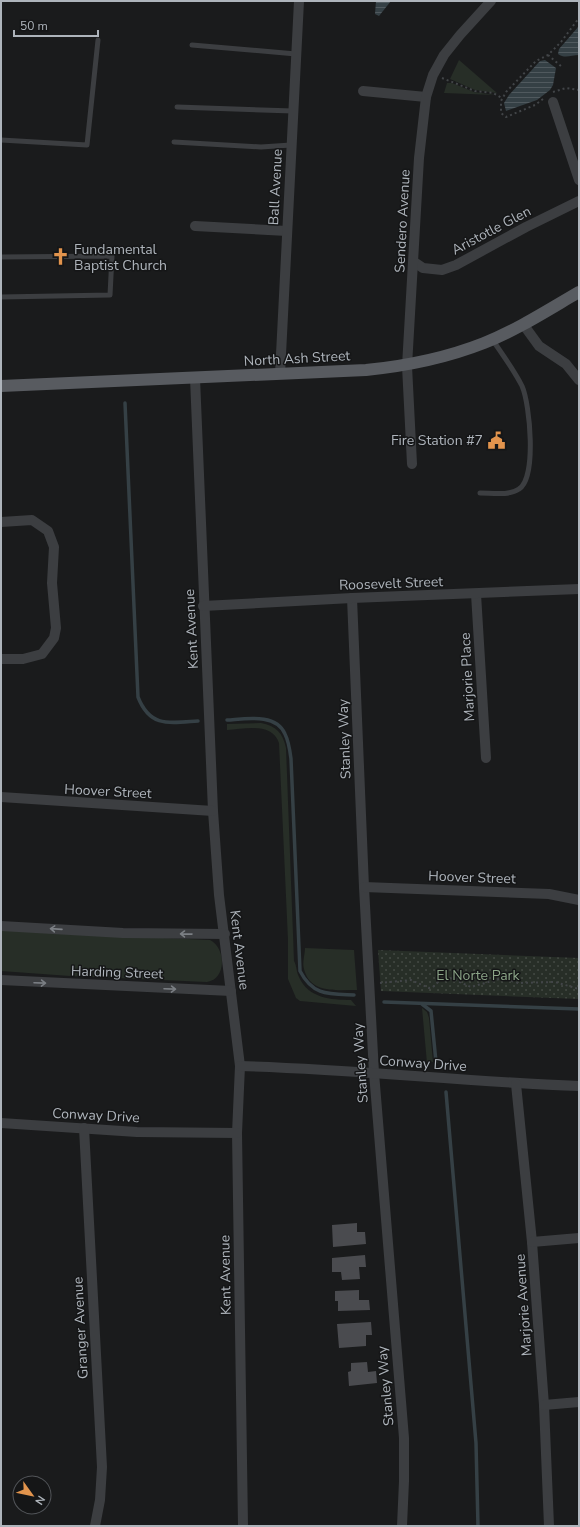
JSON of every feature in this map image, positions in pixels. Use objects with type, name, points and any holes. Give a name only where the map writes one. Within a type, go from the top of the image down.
[{"type":"main road","name":"North Ash Street","points":[[1,386],[366,370],[407,366],[445,356],[492,339],[523,324],[579,292]]},
{"type":"street","name":"Ball Avenue","points":[[280,374],[299,1]]},
{"type":"street","name":"Sendero Avenue","points":[[412,464],[407,366],[419,158],[426,97],[433,75],[444,55],[491,1]]},
{"type":"street","points":[[363,90],[426,97]]},
{"type":"street","points":[[550,97],[579,180]]},
{"type":"street","name":"Aristotle Glen","points":[[414,262],[423,268],[442,270],[456,265],[526,227],[579,201]]},
{"type":"street","points":[[195,226],[287,230]]},
{"type":"street","points":[[523,324],[540,346],[576,371],[579,380]]},
{"type":"street","name":"Kent Avenue","points":[[195,378],[203,606],[213,811],[219,895],[225,934],[240,1066],[237,1133],[243,1526]]},
{"type":"street","points":[[1,522],[32,520],[48,531],[54,547],[52,583],[56,628],[54,638],[42,654],[23,659],[1,659]]},
{"type":"street","name":"Roosevelt Street","points":[[203,606],[352,598],[579,589]]},
{"type":"street","name":"Marjorie Place","points":[[476,594],[486,758]]},
{"type":"street","name":"Stanley Way","points":[[352,598],[364,887],[374,1073],[404,1438],[402,1526]]},
{"type":"street","name":"Hoover Street","points":[[1,797],[213,811]]},
{"type":"street","name":"Hoover Street","points":[[364,887],[549,894],[579,900]]},
{"type":"street","points":[[1,926],[123,933],[225,934]]},
{"type":"street","name":"Harding Street","points":[[1,980],[231,991]]},
{"type":"street","name":"Conway Drive","points":[[240,1066],[301,1068],[516,1084],[579,1086]]},
{"type":"street","name":"Marjorie Avenue","points":[[516,1084],[532,1242],[544,1405],[549,1526]]},
{"type":"street","name":"Conway Drive","points":[[1,1123],[138,1132],[237,1133]]},
{"type":"street","name":"Granger Avenue","points":[[84,1128],[102,1467],[100,1500],[95,1526]]},
{"type":"street","points":[[532,1242],[579,1238]]},
{"type":"street","points":[[544,1405],[579,1402]]},
{"type":"lane","points":[[1,140],[86,145],[98,40]]},
{"type":"lane","points":[[192,45],[296,54]]},
{"type":"lane","points":[[177,107],[293,112]]},
{"type":"lane","points":[[174,142],[261,147],[291,145]]},
{"type":"lane","points":[[1,257],[112,256],[110,294],[1,297]]},
{"type":"lane","points":[[480,493],[513,492],[521,489],[527,481],[530,467],[526,399],[522,386],[492,339]]},
{"type":"path","points":[[579,18],[570,32],[548,55],[536,61],[502,98],[500,106],[501,113],[506,117],[535,105],[566,88],[579,90]]},
{"type":"path","points":[[548,55],[562,68]]},
{"type":"path","points":[[433,75],[475,91],[493,93],[502,98]]},
{"type":"path","points":[[369,984],[411,980],[429,988],[433,987],[440,980],[450,978],[471,987],[503,978],[518,983],[555,982],[579,989]]},
{"type":"green space","points":[[459,60],[497,93],[475,90],[450,79]]},
{"type":"green space","points":[[447,83],[452,83],[474,92],[495,95],[444,93]]},
{"type":"green space","points":[[261,723],[275,728],[281,734],[286,748],[294,961],[297,973],[303,984],[314,994],[328,998],[351,1000],[356,1006],[300,1001],[296,998],[288,979],[288,940],[279,743],[275,736],[264,729],[250,728],[227,730],[227,724]]},
{"type":"green space","points":[[1,929],[69,934],[210,940],[219,950],[222,963],[221,970],[214,980],[207,982],[70,976],[1,971]]},
{"type":"green space","points":[[305,948],[354,950],[357,990],[325,989],[312,983],[307,977],[303,967]]},
{"type":"green space","name":"El Norte Park","points":[[378,950],[579,958],[579,999],[381,991]]},
{"type":"green space","points":[[422,1008],[427,1012],[429,1018],[433,1062],[427,1063]]},
{"type":"shaded area","points":[[376,1],[391,1],[379,16],[375,14]]},
{"type":"shaded area","points":[[579,26],[579,55],[566,57],[558,54],[559,49]]},
{"type":"shaded area","points":[[545,60],[556,68],[553,85],[550,90],[537,100],[506,111],[504,103],[509,95],[540,61]]},
{"type":"building","points":[[357,1223],[357,1232],[365,1232],[366,1244],[333,1247],[332,1225]]},
{"type":"building","points":[[365,1255],[366,1267],[359,1267],[360,1279],[342,1280],[341,1272],[332,1272],[332,1258]]},
{"type":"building","points":[[359,1290],[359,1300],[369,1300],[370,1310],[338,1311],[338,1301],[335,1301],[335,1291]]},
{"type":"building","points":[[371,1322],[372,1335],[366,1335],[366,1346],[339,1348],[337,1324]]},
{"type":"building","points":[[367,1362],[368,1372],[376,1371],[377,1383],[349,1386],[348,1372],[351,1371],[351,1363]]},
{"type":"waterway","points":[[125,403],[138,697],[148,714],[155,719],[170,722],[198,721]]},
{"type":"waterway","points":[[227,720],[251,718],[267,720],[281,727],[285,734],[291,759],[300,971],[310,985],[322,992],[329,994],[354,995]]},
{"type":"waterway","points":[[384,1002],[579,1009]]},
{"type":"waterway","points":[[422,1004],[431,1011],[436,1062]]},
{"type":"waterway","points":[[446,1092],[476,1443],[478,1526]]},
{"type":"place","name":"Fundamental Baptist Church","points":[[61,257]]},
{"type":"place","name":"Fire Station #7","points":[[496,440]]}]
